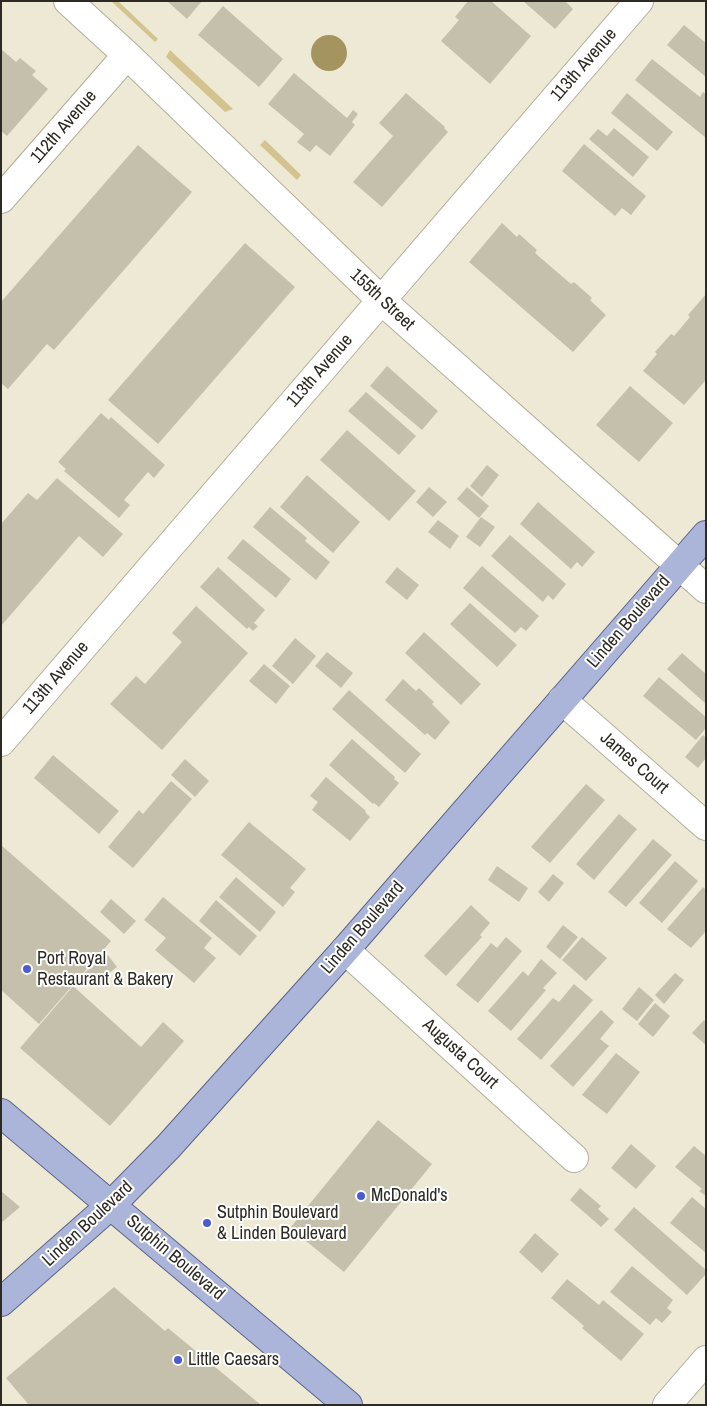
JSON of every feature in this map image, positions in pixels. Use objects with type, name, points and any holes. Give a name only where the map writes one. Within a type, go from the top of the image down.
[{"type":"main road","name":"Linden Boulevard","points":[[1,1302],[111,1205],[168,1147],[345,950],[706,535]]},
{"type":"main road","name":"Sutphin Boulevard","points":[[1,1113],[348,1405]]},
{"type":"street","name":"155th Street","points":[[68,1],[127,55],[381,300],[706,589]]},
{"type":"street","name":"113th Avenue","points":[[1,742],[639,1]]},
{"type":"street","name":"112th Avenue","points":[[1,200],[127,55]]},
{"type":"street","name":"James Court","points":[[562,700],[706,826]]},
{"type":"street","name":"Augusta Court","points":[[345,950],[574,1158]]},
{"type":"street","points":[[667,1405],[706,1360]]},
{"type":"shaded area","points":[[111,1],[118,1],[158,39],[155,42]]},
{"type":"shaded area","points":[[329,35],[342,40],[347,53],[342,66],[329,71],[316,66],[311,53],[316,40]]},
{"type":"shaded area","points":[[170,50],[233,109],[225,112],[166,57]]},
{"type":"shaded area","points":[[265,140],[301,175],[297,180],[260,145]]},
{"type":"building","points":[[167,1],[202,1],[187,19]]},
{"type":"building","points":[[468,1],[491,1],[531,36],[490,84],[441,41],[459,20],[455,17]]},
{"type":"building","points":[[523,1],[565,1],[573,9],[555,29]]},
{"type":"building","points":[[223,6],[283,59],[259,87],[198,35]]},
{"type":"building","points":[[684,25],[706,43],[706,77],[667,45]]},
{"type":"building","points":[[1,49],[16,62],[20,58],[36,71],[32,75],[48,89],[7,136],[1,131]]},
{"type":"building","points":[[652,59],[700,97],[703,92],[706,94],[706,138],[635,80]]},
{"type":"building","points":[[294,73],[347,118],[353,110],[358,114],[352,122],[355,125],[330,156],[316,145],[310,152],[297,142],[304,134],[268,104]]},
{"type":"building","points":[[406,93],[445,127],[448,132],[382,207],[353,182],[393,136],[379,123]]},
{"type":"building","points":[[627,93],[673,132],[657,151],[611,113]]},
{"type":"building","points":[[614,128],[649,157],[633,177],[589,139],[598,129],[607,136]]},
{"type":"building","points":[[584,144],[646,196],[631,215],[622,208],[615,216],[562,171]]},
{"type":"building","points":[[138,145],[192,192],[54,350],[47,344],[8,389],[1,383],[1,302]]},
{"type":"building","points":[[502,223],[517,237],[519,234],[537,250],[535,253],[571,284],[574,282],[592,298],[590,300],[606,315],[573,352],[469,262]]},
{"type":"building","points":[[245,243],[295,287],[158,444],[108,400]]},
{"type":"building","points":[[706,294],[706,380],[684,405],[643,371],[657,354],[655,352],[671,334],[674,336],[690,317],[688,315]]},
{"type":"building","points":[[387,366],[438,411],[422,430],[370,386]]},
{"type":"building","points":[[630,386],[673,423],[639,462],[596,425]]},
{"type":"building","points":[[366,392],[416,436],[399,455],[348,411]]},
{"type":"building","points":[[101,413],[109,420],[111,417],[165,465],[154,478],[148,472],[124,500],[130,505],[119,518],[64,471],[66,469],[58,462]]},
{"type":"building","points":[[347,430],[416,491],[389,521],[320,460]]},
{"type":"building","points":[[487,465],[499,475],[482,497],[470,486]]},
{"type":"building","points":[[307,475],[360,522],[333,553],[280,507]]},
{"type":"building","points":[[57,478],[123,534],[103,557],[79,536],[1,626],[1,524],[28,493],[37,500]]},
{"type":"building","points":[[429,487],[447,502],[433,517],[416,502]]},
{"type":"building","points":[[467,487],[489,506],[479,518],[457,499]]},
{"type":"building","points":[[538,502],[595,552],[582,567],[577,562],[571,569],[520,524]]},
{"type":"building","points":[[270,507],[307,538],[305,541],[330,562],[316,580],[253,527]]},
{"type":"building","points":[[481,517],[495,527],[480,547],[466,537]]},
{"type":"building","points":[[438,520],[459,536],[450,549],[428,532]]},
{"type":"building","points":[[510,535],[566,584],[553,600],[548,595],[543,602],[491,556]]},
{"type":"building","points":[[243,539],[291,579],[276,598],[227,558]]},
{"type":"building","points":[[482,566],[539,616],[526,631],[521,627],[515,633],[463,588]]},
{"type":"building","points":[[218,567],[265,610],[254,623],[258,626],[253,631],[249,627],[247,629],[200,587]]},
{"type":"building","points":[[397,567],[419,585],[407,600],[385,582]]},
{"type":"building","points":[[470,603],[517,645],[497,667],[450,624]]},
{"type":"building","points":[[196,606],[248,653],[162,750],[110,704],[136,676],[145,684],[182,642],[172,633]]},
{"type":"building","points":[[424,632],[481,684],[461,705],[405,653]]},
{"type":"building","points":[[295,638],[316,656],[293,684],[272,666]]},
{"type":"building","points":[[327,652],[353,673],[341,688],[315,666]]},
{"type":"building","points":[[682,653],[706,674],[706,704],[667,669]]},
{"type":"building","points":[[264,664],[290,686],[276,704],[249,681]]},
{"type":"building","points":[[659,677],[706,717],[706,728],[696,740],[643,696]]},
{"type":"building","points":[[403,679],[416,691],[419,688],[434,702],[432,704],[450,722],[435,740],[427,733],[425,735],[385,700]]},
{"type":"building","points":[[349,690],[421,754],[405,773],[332,709]]},
{"type":"building","points":[[703,735],[706,738],[706,758],[698,768],[685,757]]},
{"type":"building","points":[[352,739],[395,777],[394,779],[399,783],[379,807],[373,804],[329,765]]},
{"type":"building","points":[[53,755],[119,811],[99,834],[34,778]]},
{"type":"building","points":[[185,759],[209,781],[195,797],[171,775]]},
{"type":"building","points":[[326,777],[366,811],[370,817],[350,841],[312,810],[318,802],[310,796]]},
{"type":"building","points":[[171,781],[192,799],[133,868],[108,847],[139,810],[143,814]]},
{"type":"building","points":[[586,784],[605,800],[550,863],[531,847]]},
{"type":"building","points":[[619,814],[637,829],[594,880],[576,864]]},
{"type":"building","points":[[249,822],[306,869],[290,888],[295,892],[283,907],[221,855]]},
{"type":"building","points":[[653,839],[672,855],[626,907],[608,892]]},
{"type":"building","points":[[1,845],[111,941],[39,1024],[1,990]]},
{"type":"building","points":[[675,861],[698,881],[662,923],[639,903]]},
{"type":"building","points":[[497,866],[528,888],[519,902],[488,880]]},
{"type":"building","points":[[553,874],[564,883],[549,902],[538,892]]},
{"type":"building","points":[[236,877],[276,912],[260,932],[219,897]]},
{"type":"building","points":[[703,887],[706,890],[706,931],[691,948],[667,929]]},
{"type":"building","points":[[163,897],[212,938],[204,948],[216,958],[194,983],[155,950],[166,938],[144,920]]},
{"type":"building","points":[[111,899],[136,921],[124,934],[100,912]]},
{"type":"building","points":[[216,900],[257,936],[240,956],[199,921]]},
{"type":"building","points":[[471,905],[490,923],[480,935],[482,937],[446,976],[424,956]]},
{"type":"building","points":[[563,925],[578,937],[560,959],[546,947]]},
{"type":"building","points":[[506,937],[522,951],[478,1003],[456,985],[491,943],[497,948]]},
{"type":"building","points":[[582,937],[607,958],[586,981],[562,960]]},
{"type":"building","points":[[108,955],[117,967],[94,985],[84,973]]},
{"type":"building","points":[[541,959],[557,973],[543,988],[546,990],[511,1031],[488,1011],[523,971],[528,976]]},
{"type":"building","points":[[675,973],[684,980],[664,1004],[655,995]]},
{"type":"building","points":[[574,984],[593,1000],[541,1060],[517,1039],[553,998],[559,1002]]},
{"type":"building","points":[[73,986],[141,1047],[163,1022],[184,1041],[110,1126],[20,1048]]},
{"type":"building","points":[[639,987],[654,1000],[637,1021],[622,1009]]},
{"type":"building","points":[[655,1003],[670,1016],[653,1037],[638,1024]]},
{"type":"building","points":[[601,1010],[614,1022],[600,1039],[609,1046],[573,1087],[550,1066]]},
{"type":"building","points":[[704,1020],[706,1022],[706,1045],[692,1033]]},
{"type":"building","points":[[616,1053],[640,1072],[607,1114],[582,1095]]},
{"type":"building","name":"McDonald's","points":[[378,1120],[432,1164],[344,1272],[290,1228]]},
{"type":"building","points":[[631,1144],[656,1166],[636,1189],[611,1168]]},
{"type":"building","points":[[694,1146],[706,1156],[706,1196],[699,1191],[702,1189],[675,1167]]},
{"type":"building","points":[[580,1188],[601,1206],[598,1209],[609,1219],[601,1227],[570,1200]]},
{"type":"building","points":[[1,1191],[20,1207],[1,1223]]},
{"type":"building","points":[[692,1197],[706,1209],[706,1253],[670,1223]]},
{"type":"building","points":[[634,1207],[706,1270],[706,1274],[687,1295],[614,1230]]},
{"type":"building","points":[[535,1233],[559,1254],[542,1273],[519,1252]]},
{"type":"building","points":[[632,1266],[673,1300],[667,1308],[672,1312],[662,1323],[656,1318],[650,1325],[610,1292]]},
{"type":"building","points":[[567,1279],[599,1305],[603,1300],[644,1334],[621,1361],[582,1328],[584,1326],[551,1298]]},
{"type":"building","points":[[114,1287],[165,1331],[168,1328],[261,1405],[29,1405],[6,1378]]},
{"type":"place","name":"Port Royal Restaurant & Bakery","points":[[27,969]]},
{"type":"place","name":"McDonald's","points":[[361,1196]]},
{"type":"place","name":"Sutphin Boulevard & Linden Boulevard","points":[[207,1223]]},
{"type":"place","name":"Little Caesars","points":[[178,1360]]}]
